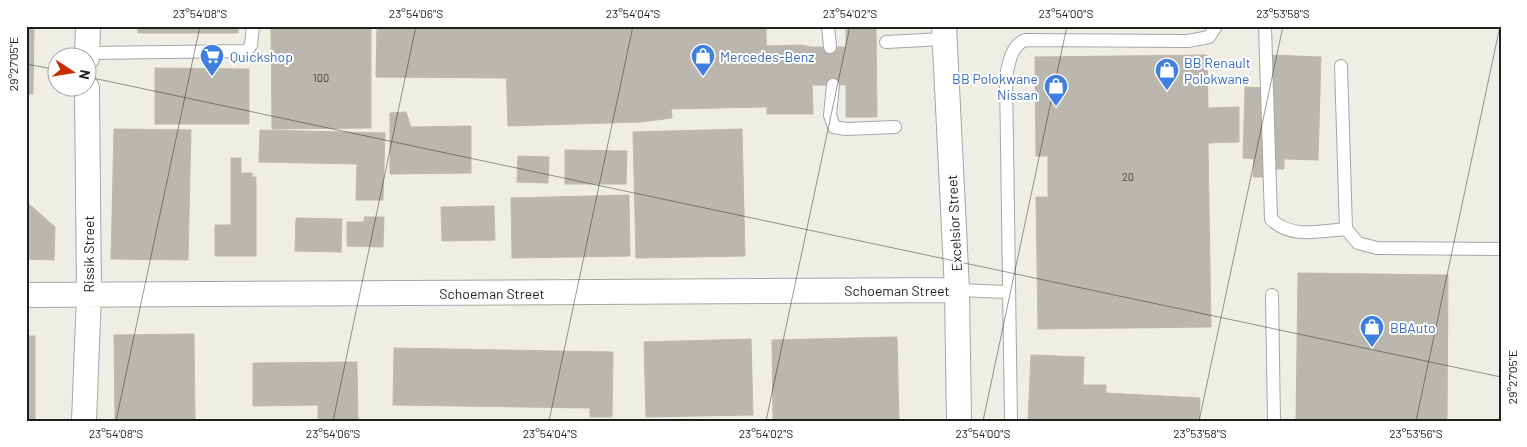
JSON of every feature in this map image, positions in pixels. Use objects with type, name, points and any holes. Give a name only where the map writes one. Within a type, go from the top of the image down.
[{"type":"street","points":[[87,48],[88,26]]},
{"type":"street","name":"Excelsior Street","points":[[944,33],[958,290],[959,421]]},
{"type":"street","name":"Rissik Street","points":[[84,421],[89,295],[87,98]]},
{"type":"street","name":"Schoeman Street","points":[[26,295],[958,290]]},
{"type":"lane","points":[[98,55],[247,51],[251,44],[253,26]]},
{"type":"lane","points":[[828,26],[830,47]]},
{"type":"lane","points":[[1011,421],[1007,292],[1006,76],[1011,56],[1018,43],[1025,40],[1188,41],[1209,37],[1216,26]]},
{"type":"lane","points":[[1265,26],[1271,219],[1279,228],[1294,232],[1346,229]]},
{"type":"lane","points":[[886,42],[944,33]]},
{"type":"lane","points":[[1341,66],[1346,229],[1358,243],[1377,248],[1501,249]]},
{"type":"lane","points":[[832,85],[830,115],[834,127],[846,129],[895,127]]},
{"type":"lane","points":[[958,290],[1007,292]]},
{"type":"lane","points":[[1272,295],[1274,421]]},
{"type":"building","points":[[26,26],[34,26],[33,94],[26,94]]},
{"type":"building","points":[[138,26],[238,26],[238,33],[138,33]]},
{"type":"building","points":[[271,26],[371,26],[371,128],[272,129]]},
{"type":"building","points":[[377,26],[505,26],[507,78],[376,77]]},
{"type":"building","points":[[505,26],[638,26],[641,122],[508,126]]},
{"type":"building","name":"Mercedes-Benz","points":[[638,26],[766,26],[767,107],[671,109],[672,118],[641,122]]},
{"type":"building","points":[[846,26],[876,26],[877,117],[846,117],[846,85],[811,85],[811,47],[846,47]]},
{"type":"building","points":[[801,45],[811,47],[813,114],[767,114],[766,46]]},
{"type":"building","points":[[1207,55],[1208,108],[1239,107],[1239,142],[1208,143],[1211,327],[1038,329],[1036,197],[1048,197],[1048,156],[1036,156],[1035,57]]},
{"type":"building","points":[[1269,55],[1321,57],[1318,160],[1284,159],[1284,169],[1266,169],[1266,177],[1253,177],[1254,159],[1243,158],[1245,87],[1268,88]]},
{"type":"building","points":[[155,68],[249,69],[249,124],[155,124]]},
{"type":"building","points":[[406,112],[411,127],[471,126],[471,173],[390,174],[390,113]]},
{"type":"building","points":[[114,129],[191,130],[188,260],[111,259]]},
{"type":"building","points":[[742,129],[745,256],[636,258],[633,132]]},
{"type":"building","points":[[260,130],[385,133],[383,200],[356,200],[357,164],[259,162]]},
{"type":"building","points":[[565,150],[627,151],[626,184],[565,184]]},
{"type":"building","points":[[518,156],[549,157],[548,183],[517,182]]},
{"type":"building","points":[[231,158],[241,158],[241,173],[252,173],[252,177],[256,177],[256,256],[215,256],[215,225],[231,225]]},
{"type":"building","points":[[629,195],[630,256],[512,258],[511,198]]},
{"type":"building","points":[[29,204],[55,227],[54,260],[26,259],[26,208]]},
{"type":"building","points":[[494,206],[495,240],[442,241],[441,207]]},
{"type":"building","points":[[364,217],[384,217],[383,247],[347,246],[347,222],[364,222]]},
{"type":"building","points":[[296,218],[342,219],[341,252],[295,251]]},
{"type":"building","name":"BBAuto","points":[[1298,273],[1448,275],[1447,421],[1296,421]]},
{"type":"building","points":[[194,334],[195,421],[115,421],[114,335]]},
{"type":"building","points":[[26,336],[35,336],[35,421],[26,421]]},
{"type":"building","points":[[897,337],[899,421],[773,421],[772,340]]},
{"type":"building","points":[[751,339],[753,415],[646,417],[644,342]]},
{"type":"building","points":[[394,348],[613,352],[612,417],[590,417],[590,408],[393,405]]},
{"type":"building","points":[[1031,355],[1084,357],[1083,385],[1106,385],[1106,393],[1200,398],[1199,421],[1028,421]]},
{"type":"building","points":[[357,362],[358,421],[318,421],[318,405],[253,406],[253,363]]},
{"type":"place","name":"Quickshop","points":[[212,77]]},
{"type":"place","name":"Mercedes-Benz","points":[[703,77]]},
{"type":"place","name":"BB Renault Polokwane","points":[[1167,91]]},
{"type":"place","name":"BB Polokwane Nissan","points":[[1056,107]]},
{"type":"place","name":"BBAuto","points":[[1372,348]]}]
